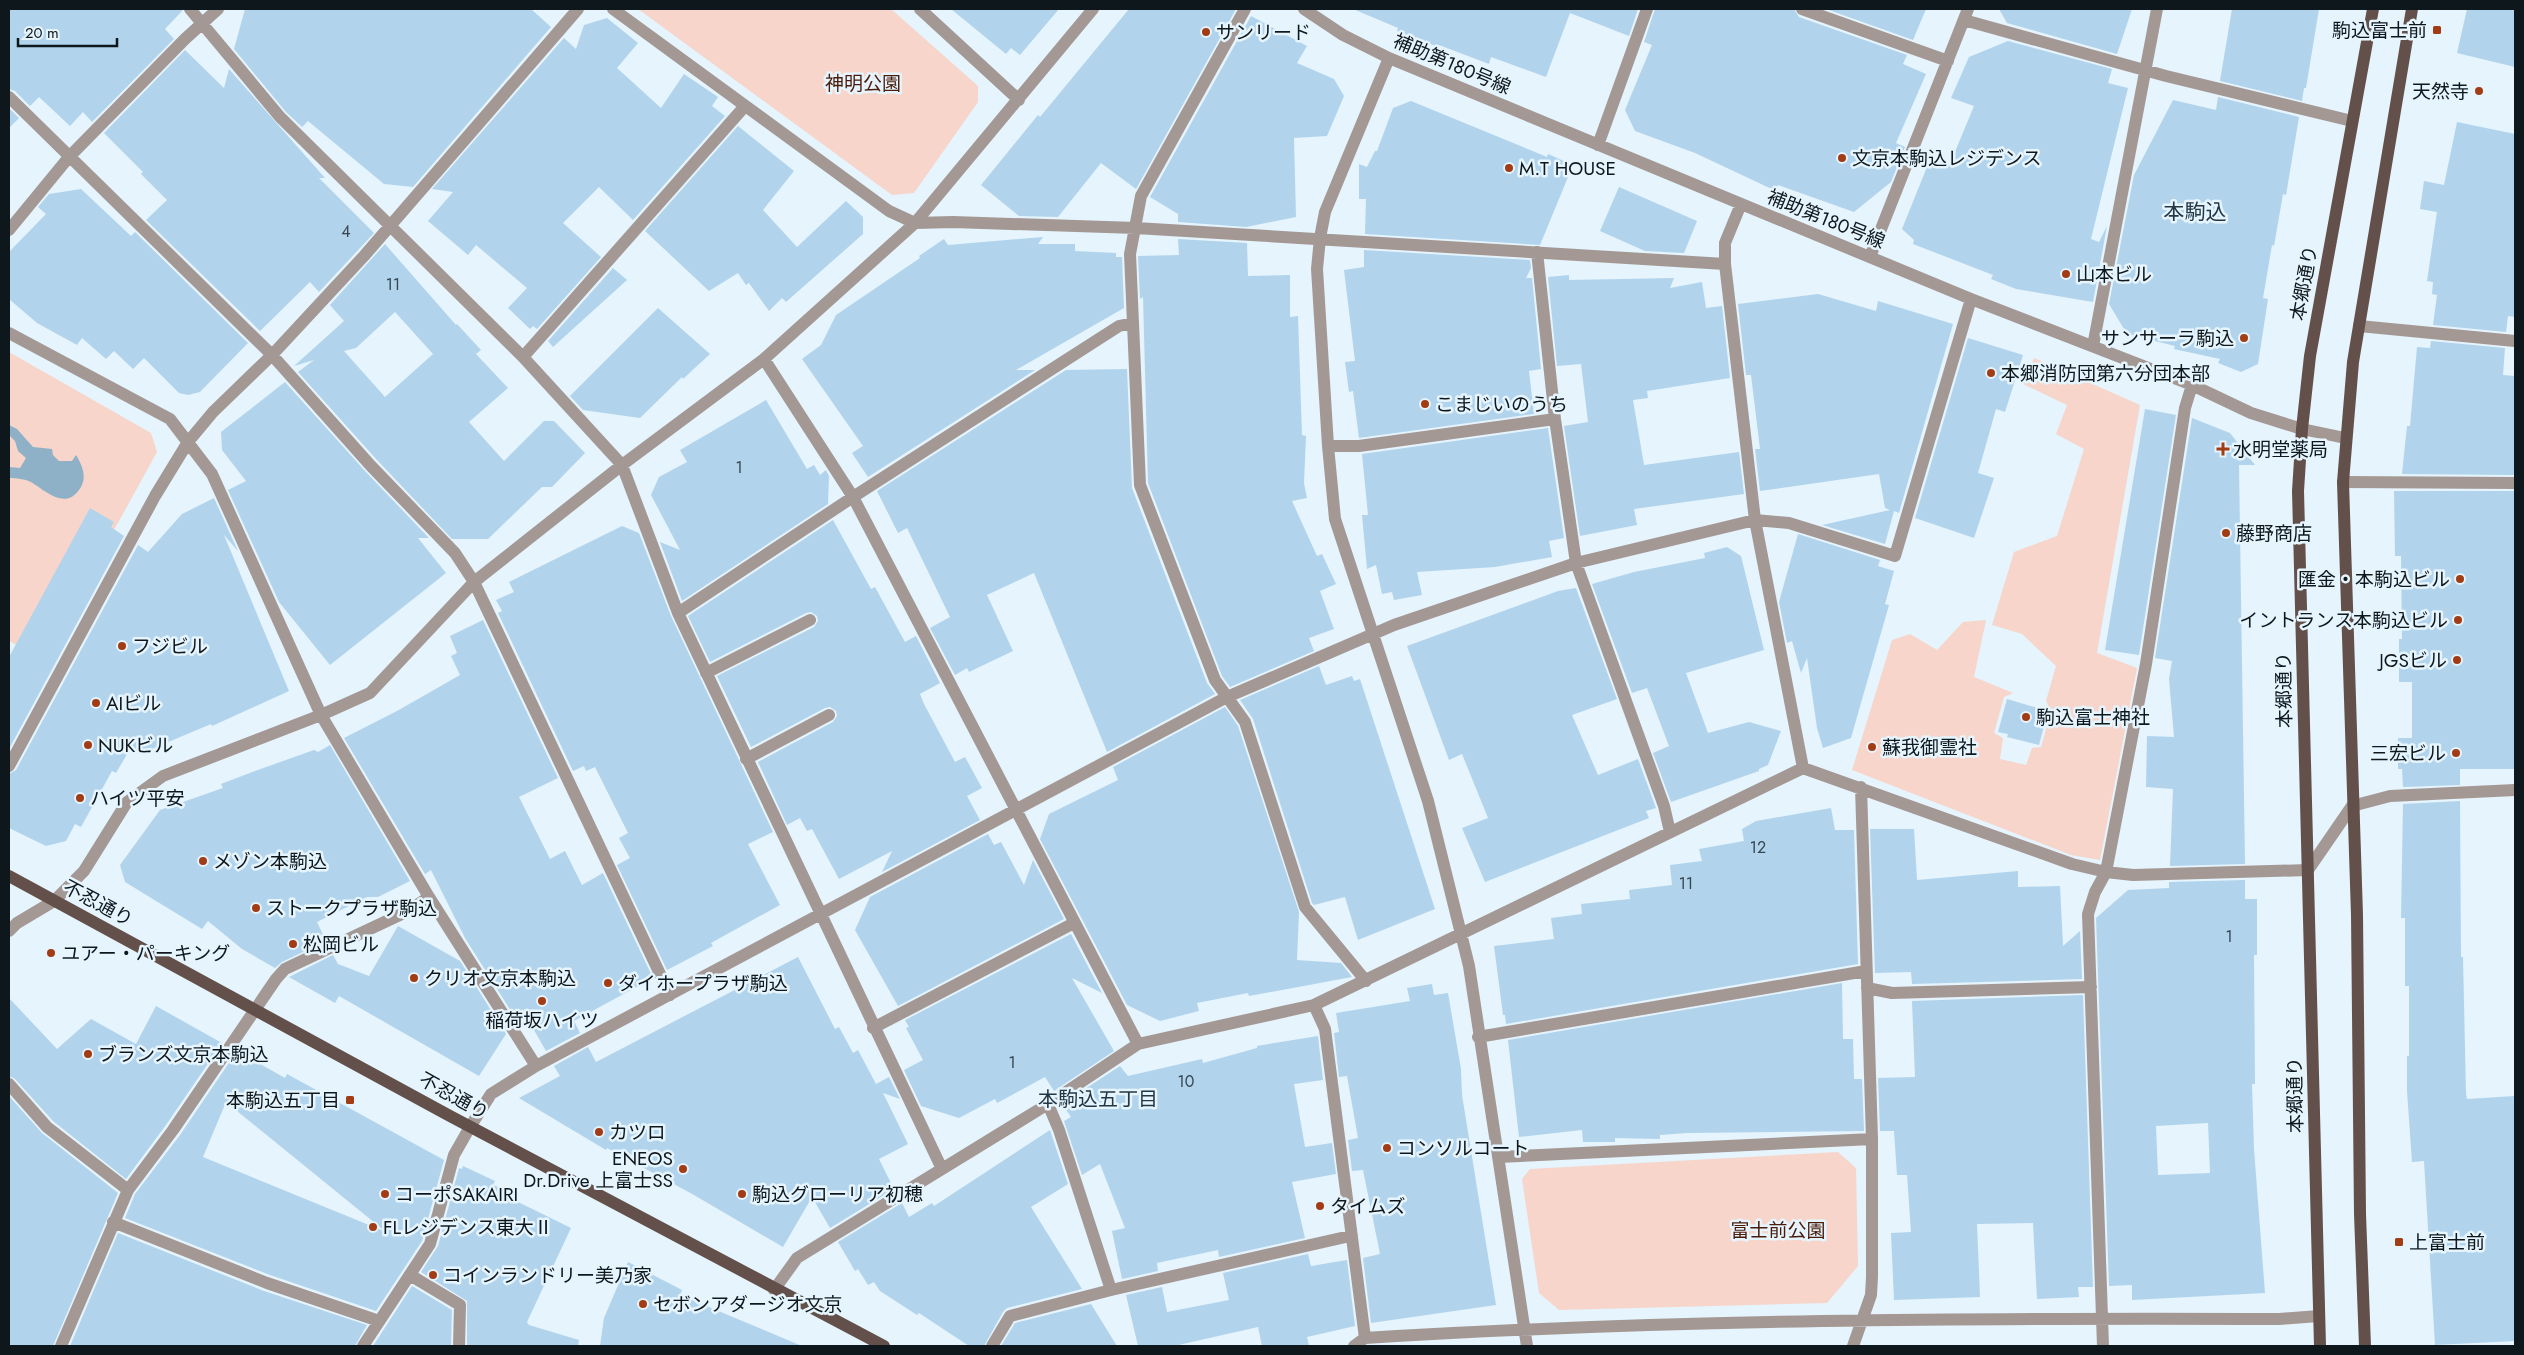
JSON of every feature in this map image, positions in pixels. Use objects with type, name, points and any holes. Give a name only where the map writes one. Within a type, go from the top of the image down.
[{"type":"main road","name":"本郷通り","points":[[2320,1346],[2298,491],[2302,429],[2310,356],[2373,9]]},
{"type":"main road","points":[[2365,1346],[2360,1214],[2357,914],[2343,482],[2352,362],[2412,9]]},
{"type":"main road","name":"不忍通り","points":[[9,876],[470,1127],[774,1290],[884,1346]]},
{"type":"street","points":[[190,9],[280,117],[523,357],[622,466],[678,613],[873,1028],[942,1169]]},
{"type":"street","points":[[9,230],[69,157],[201,22],[218,9]]},
{"type":"street","points":[[9,766],[117,564],[188,442],[213,412],[272,355],[391,225],[578,9]]},
{"type":"street","points":[[612,9],[889,211],[915,223],[953,222],[1136,228],[1725,264]]},
{"type":"street","points":[[920,9],[1018,100]]},
{"type":"street","points":[[9,931],[17,923],[54,901],[84,872],[127,802],[163,776],[321,715],[370,693],[474,582],[622,466],[764,359],[915,223],[1093,9]]},
{"type":"street","points":[[1245,9],[1141,196],[1130,254],[1140,485],[1215,680],[1245,722],[1305,907],[1366,981]]},
{"type":"street","points":[[1598,146],[1648,9]]},
{"type":"street","points":[[1802,9],[1948,61]]},
{"type":"street","points":[[2093,346],[2157,9]]},
{"type":"street","name":"補助第180号線","points":[[1307,10],[1343,36],[1389,58],[1598,146],[1971,299],[2192,385],[2251,413],[2302,429],[2345,438]]},
{"type":"street","points":[[1870,257],[1966,14],[2145,70],[2352,122]]},
{"type":"street","points":[[1389,58],[1326,212],[1320,238],[1317,269],[1328,446],[1335,518],[1428,802],[1470,966],[1478,1036],[1527,1346]]},
{"type":"street","points":[[9,97],[272,355],[371,466],[455,553],[474,582],[670,995]]},
{"type":"street","points":[[523,357],[745,106]]},
{"type":"street","points":[[1741,204],[1725,243],[1725,264],[1755,520],[1803,768]]},
{"type":"street","points":[[1537,252],[1555,418],[1576,563],[1664,806],[1670,832]]},
{"type":"street","points":[[363,1346],[430,1244],[454,1155],[491,1094],[536,1066],[1227,697],[1372,634],[1576,563],[1755,520],[1789,523],[1895,556],[1971,299]]},
{"type":"street","points":[[678,613],[853,497],[1119,326],[1133,322]]},
{"type":"street","points":[[2359,326],[2515,341]]},
{"type":"street","points":[[9,333],[170,419],[212,474],[321,715],[429,897],[536,1066]]},
{"type":"street","points":[[764,359],[853,497],[1138,1044]]},
{"type":"street","points":[[2104,1346],[2088,914],[2094,892],[2106,872],[2146,664],[2185,408],[2192,385]]},
{"type":"street","points":[[1328,446],[1359,446],[1555,418]]},
{"type":"street","points":[[2343,482],[2515,483]]},
{"type":"street","points":[[706,673],[810,620]]},
{"type":"street","points":[[746,759],[829,715]]},
{"type":"street","points":[[774,1290],[797,1258],[1048,1104],[1138,1044],[1314,1005],[1803,768],[2072,864],[2106,872],[2133,875],[2308,870],[2352,806],[2390,796],[2515,790]]},
{"type":"street","points":[[1853,1346],[1871,1295],[1872,1139],[1861,788]]},
{"type":"street","points":[[61,1346],[128,1190],[173,1130],[254,1008],[285,969],[408,911],[429,897]]},
{"type":"street","points":[[873,1028],[1074,923]]},
{"type":"street","points":[[1478,1036],[1866,970]]},
{"type":"street","points":[[1867,988],[1892,994],[2091,987]]},
{"type":"street","points":[[1314,1005],[1325,1029],[1350,1236],[1366,1338]]},
{"type":"street","points":[[9,1084],[47,1127],[128,1190]]},
{"type":"street","points":[[1048,1104],[1059,1130],[1111,1290]]},
{"type":"street","points":[[1498,1157],[1872,1139]]},
{"type":"street","points":[[113,1222],[267,1283],[380,1321]]},
{"type":"street","points":[[992,1346],[1010,1316],[1111,1290],[1350,1236]]},
{"type":"street","points":[[410,1275],[460,1305],[459,1346]]},
{"type":"street","points":[[1354,1346],[1366,1338],[1524,1328],[1861,1321],[2279,1319],[2319,1316]]},
{"type":"green space","name":"神明公園","points":[[638,9],[891,9],[978,86],[978,102],[914,193],[892,195]]},
{"type":"green space","points":[[9,352],[151,433],[157,452],[43,659],[9,641]]},
{"type":"green space","points":[[2034,358],[2140,405],[2097,653],[2137,668],[2100,860],[2071,855],[1852,770],[1892,640],[1910,634],[1937,650],[1963,622],[1986,620],[1974,677],[2013,693],[2004,697],[1994,733],[2003,738],[2000,759],[2026,765],[2032,748],[2041,747],[2051,711],[2046,701],[2056,666],[2022,634],[1992,625],[2014,552],[2057,536],[2084,449],[2056,434],[2067,405],[2023,384]]},
{"type":"green space","name":"富士前公園","points":[[1838,1152],[1856,1168],[1858,1266],[1827,1303],[1559,1310],[1539,1293],[1522,1179],[1530,1169]]},
{"type":"water","points":[[9,425],[17,429],[33,447],[52,449],[53,455],[59,461],[72,461],[76,455],[82,467],[84,479],[81,487],[75,494],[63,499],[49,494],[29,481],[9,478],[9,467],[20,468],[26,458],[18,451],[15,441],[9,435]]},
{"type":"building","points":[[9,9],[182,9],[182,11],[165,29],[174,39],[92,122],[83,112],[70,126],[39,97],[30,106],[15,91],[9,89]]},
{"type":"building","points":[[245,9],[531,9],[551,27],[413,187],[384,184],[308,121],[302,127],[286,112],[234,49]]},
{"type":"building","points":[[951,9],[1059,9],[1020,55],[1011,48],[1006,54]]},
{"type":"building","points":[[1129,9],[1236,9],[1136,189],[1101,163],[1058,217],[1019,216],[981,185]]},
{"type":"building","points":[[1353,9],[1638,9],[1629,36],[1570,13],[1546,77],[1491,57],[1489,64],[1439,45],[1438,47],[1397,31],[1398,28]]},
{"type":"building","points":[[1655,9],[1794,9],[1799,17],[1907,55],[1903,64],[1926,74],[1896,143],[1905,147],[1891,182],[1854,212],[1778,185],[1776,191],[1695,153],[1635,131],[1625,110],[1652,45],[1644,42]]},
{"type":"building","points":[[1826,9],[1926,9],[1913,40]]},
{"type":"building","points":[[1999,9],[2132,9],[2117,54],[2007,23]]},
{"type":"building","points":[[2232,9],[2319,9],[2306,88],[2304,88],[2302,101],[2220,81]]},
{"type":"building","points":[[2467,9],[2515,9],[2515,67],[2457,53]]},
{"type":"building","points":[[1251,16],[1307,46],[1297,63],[1334,79],[1344,96],[1327,136],[1294,138],[1296,217],[1246,227],[1178,222],[1178,214],[1150,197]]},
{"type":"building","points":[[607,18],[638,43],[617,68],[661,108],[684,74],[718,97],[712,106],[725,116],[633,220],[599,187],[563,223],[601,257],[537,329],[533,326],[530,329],[508,308],[527,288],[476,245],[468,255],[428,221],[453,192],[432,189],[564,38],[576,49],[584,25]]},
{"type":"building","points":[[2008,41],[2112,69],[2108,83],[2128,88],[2091,239],[2099,242],[2107,226],[2093,302],[2016,289],[1991,279],[1993,275],[1913,244],[1914,240],[1902,229],[1931,157],[1950,164],[1974,106],[1951,98],[1969,57]]},
{"type":"building","points":[[185,50],[224,88],[229,69],[325,178],[319,178],[374,233],[319,292],[310,282],[260,331],[146,220],[167,200],[141,174],[143,172],[104,133]]},
{"type":"building","points":[[2218,97],[2299,117],[2286,195],[2283,194],[2263,298],[2268,299],[2258,364],[2241,372],[2218,363],[2220,359],[2174,349],[2175,346],[2127,334],[2109,304],[2134,175],[2173,100],[2216,110]]},
{"type":"building","points":[[1411,101],[1547,157],[1548,154],[1573,165],[1540,245],[1365,234],[1366,199],[1359,199],[1359,164],[1367,167],[1375,151],[1377,151],[1393,108]]},
{"type":"building","points":[[9,108],[19,118],[9,128]]},
{"type":"building","points":[[2457,122],[2515,134],[2515,317],[2508,316],[2506,332],[2433,325],[2437,295],[2432,294],[2433,282],[2427,281],[2437,212],[2420,209],[2424,181],[2444,185]]},
{"type":"building","points":[[738,126],[794,171],[763,210],[797,247],[846,201],[863,217],[863,234],[786,302],[782,298],[769,311],[749,283],[746,285],[738,273],[709,291],[645,231]]},
{"type":"building","points":[[1619,187],[1697,221],[1684,253],[1645,251],[1600,231]]},
{"type":"building","points":[[81,189],[131,236],[135,232],[248,343],[200,392],[188,395],[179,393],[144,358],[133,369],[114,351],[106,359],[82,338],[77,345],[37,323],[9,299],[9,252],[46,214],[38,207],[49,194]]},
{"type":"building","points":[[1043,237],[1038,244],[1075,244],[1075,251],[1116,253],[1116,257],[1122,257],[1124,308],[1016,370],[1035,370],[868,477],[852,453],[863,446],[802,359],[821,345],[836,315],[920,258],[919,256],[944,239],[948,245]]},
{"type":"building","points":[[1178,239],[1247,243],[1248,276],[1290,275],[1290,317],[1298,316],[1302,435],[1306,436],[1304,483],[1307,498],[1292,501],[1317,556],[1322,554],[1336,584],[1320,591],[1334,629],[1309,638],[1314,651],[1230,687],[1222,676],[1148,483],[1143,297],[1140,299],[1138,256],[1179,255]]},
{"type":"building","points":[[385,244],[456,325],[481,350],[476,354],[508,388],[469,422],[504,461],[544,421],[554,421],[585,453],[552,487],[542,487],[488,539],[452,539],[377,460],[298,372],[314,360],[294,366],[344,321],[330,305]],"holes":[[[395,312],[433,354],[385,397],[344,351],[356,348]]]},
{"type":"building","points":[[1364,250],[1530,260],[1531,268],[1526,278],[1532,278],[1541,369],[1529,371],[1534,414],[1359,438],[1353,391],[1349,392],[1345,362],[1355,361],[1344,270],[1364,267]]},
{"type":"building","points":[[613,268],[627,280],[553,347],[548,341]]},
{"type":"building","points":[[1569,275],[1569,280],[1674,278],[1670,288],[1702,282],[1706,308],[1722,306],[1730,378],[1647,391],[1648,398],[1633,400],[1644,465],[1739,452],[1744,494],[1634,509],[1637,525],[1580,536],[1564,426],[1588,422],[1581,364],[1557,366],[1548,277]]},
{"type":"building","points":[[1818,294],[1876,311],[1878,301],[1953,324],[1899,513],[1894,511],[1885,544],[1822,525],[1890,510],[1885,508],[1879,474],[1760,491],[1755,449],[1760,449],[1751,375],[1746,375],[1738,304]]},
{"type":"building","points":[[658,308],[710,354],[683,379],[682,377],[640,418],[583,410],[570,396]]},
{"type":"building","points":[[1968,338],[2023,355],[2005,412],[1996,409],[1978,473],[1994,478],[1974,538],[1915,518]]},
{"type":"building","points":[[2431,341],[2505,348],[2503,375],[2515,376],[2515,475],[2402,474],[2407,426],[2410,426],[2417,347],[2430,348]]},
{"type":"building","points":[[1127,369],[1132,488],[1207,683],[1215,694],[1107,752],[1034,573],[987,595],[1013,651],[969,672],[967,668],[955,675],[930,628],[950,617],[907,528],[898,533],[877,491],[1066,370]]},
{"type":"building","points":[[285,382],[365,471],[429,538],[418,538],[446,573],[330,665],[279,602],[228,490],[246,481],[222,450],[221,432]]},
{"type":"building","points":[[766,400],[807,469],[814,465],[820,475],[826,470],[829,476],[828,504],[682,601],[660,542],[680,550],[651,495],[659,477],[687,462],[680,450]]},
{"type":"building","points":[[2145,409],[2176,415],[2139,655],[2105,650]]},
{"type":"building","points":[[2192,418],[2230,433],[2255,465],[2239,465],[2245,864],[2170,866],[2173,789],[2146,787],[2147,736],[2174,737],[2169,679],[2172,661],[2155,658]]},
{"type":"building","points":[[1548,428],[1564,538],[1549,541],[1552,557],[1495,567],[1417,572],[1422,595],[1394,600],[1392,592],[1382,594],[1376,565],[1367,569],[1362,515],[1368,515],[1362,454]]},
{"type":"building","points":[[2394,491],[2515,491],[2515,769],[2460,769],[2460,785],[2403,787],[2402,769],[2398,769],[2398,738],[2412,738],[2412,682],[2399,682],[2399,639],[2402,639],[2401,556],[2395,556]]},
{"type":"building","points":[[214,498],[238,551],[224,535],[289,691],[212,726],[211,724],[140,754],[130,749],[116,773],[112,771],[81,827],[75,824],[66,841],[46,846],[9,828],[9,774],[16,770],[138,545],[148,552],[182,514]]},
{"type":"building","points":[[90,508],[114,522],[111,527],[124,536],[9,749],[9,657]]},
{"type":"building","points":[[833,520],[871,589],[875,587],[905,642],[916,636],[940,683],[920,694],[924,704],[955,762],[965,757],[982,788],[967,796],[980,820],[882,872],[892,851],[839,879],[812,829],[807,831],[800,818],[787,825],[758,762],[833,722],[837,716],[836,711],[830,707],[825,708],[751,747],[717,676],[814,627],[818,621],[817,616],[811,612],[806,613],[710,662],[688,616]]},
{"type":"building","points":[[622,526],[639,533],[671,616],[773,832],[748,844],[780,905],[711,943],[713,946],[667,970],[617,865],[630,858],[619,838],[628,833],[595,767],[586,771],[584,766],[573,771],[498,613],[502,611],[496,600],[514,592],[509,582]]},
{"type":"building","points":[[1798,534],[1880,560],[1878,566],[1894,571],[1885,604],[1889,605],[1851,738],[1823,748],[1817,728],[1807,658],[1801,673],[1792,641],[1787,643],[1779,602]]},
{"type":"building","points":[[1727,547],[1741,556],[1764,650],[1686,673],[1708,733],[1749,722],[1781,731],[1768,765],[1759,769],[1759,771],[1671,802],[1653,753],[1669,746],[1647,688],[1632,693],[1592,584],[1634,572],[1705,558],[1704,553]]},
{"type":"building","points":[[1576,588],[1617,699],[1572,715],[1598,775],[1638,759],[1656,808],[1646,811],[1649,818],[1485,882],[1462,828],[1488,818],[1462,754],[1449,760],[1407,646],[1558,591]]},
{"type":"building","points":[[483,620],[558,778],[519,797],[550,859],[565,851],[582,885],[603,873],[653,978],[574,1021],[580,1033],[546,1051],[522,1009],[516,1019],[465,938],[431,870],[425,874],[344,738],[397,711],[460,675],[451,656],[457,653],[450,636]]},
{"type":"building","points":[[1319,666],[1326,685],[1352,676],[1354,681],[1360,679],[1435,909],[1358,940],[1345,897],[1314,905],[1312,903],[1253,719],[1240,700]]},
{"type":"building","points":[[2007,699],[2048,711],[2039,745],[2007,737],[2008,734],[1998,732]]},
{"type":"building","points":[[1225,707],[1238,726],[1299,912],[1297,960],[1341,963],[1352,977],[1249,996],[1248,993],[1197,1003],[1199,1011],[1160,1021],[1127,1005],[1040,839],[1049,814],[1118,780],[1113,767]]},
{"type":"building","points":[[330,745],[410,881],[378,897],[367,897],[317,922],[326,941],[282,962],[275,968],[242,949],[208,921],[202,929],[125,882],[120,865],[160,810],[223,788],[221,784],[255,771],[314,750],[318,752]]},
{"type":"building","points":[[2460,801],[2461,957],[2463,957],[2466,1094],[2467,1099],[2515,1096],[2515,1341],[2435,1345],[2424,1161],[2412,1162],[2407,1091],[2409,986],[2405,986],[2405,918],[2401,918],[2403,804]]},
{"type":"building","points":[[1831,808],[1835,830],[1854,830],[1858,964],[1506,1024],[1505,1015],[1503,1015],[1494,946],[1554,939],[1551,918],[1582,914],[1581,904],[1630,899],[1629,890],[1672,885],[1670,865],[1702,861],[1699,849],[1744,841],[1742,829],[1756,821]]},
{"type":"building","points":[[1870,829],[1914,829],[1917,880],[2018,871],[2018,887],[2060,886],[2063,946],[2080,931],[2082,979],[1912,984],[1911,972],[1875,973]]},
{"type":"building","points":[[988,834],[994,845],[1001,842],[1024,885],[1033,860],[1064,919],[898,1006],[855,930],[870,897]]},
{"type":"building","points":[[2245,880],[2245,899],[2257,899],[2257,955],[2254,955],[2255,1084],[2252,1084],[2254,1149],[2265,1293],[2132,1300],[2132,1285],[2109,1286],[2096,918],[2128,890],[2169,888],[2169,882]],"holes":[[[2208,1123],[2210,1173],[2158,1175],[2156,1126]]]},
{"type":"building","name":"クリオ文京本駒込","points":[[398,926],[460,961],[506,1034],[479,1076],[339,996],[335,1003],[289,977],[333,955],[338,964],[369,976]]},
{"type":"building","points":[[1071,934],[1102,993],[1072,978],[1114,1051],[1054,1091],[1045,1077],[997,1103],[995,1099],[959,1118],[921,1106],[904,1070],[923,1060],[906,1028],[909,1027],[905,1020]]},
{"type":"building","points":[[798,957],[835,1029],[839,1027],[853,1053],[858,1050],[876,1084],[889,1077],[900,1099],[883,1093],[908,1144],[879,1159],[894,1189],[830,1228],[812,1197],[783,1247],[694,1195],[607,1148],[606,1150],[519,1098],[560,1076],[554,1066],[588,1047],[596,1062]]},
{"type":"building","points":[[1842,983],[1843,1039],[1853,1039],[1854,1079],[1862,1079],[1864,1131],[1687,1133],[1660,1135],[1660,1139],[1615,1138],[1615,1142],[1583,1142],[1582,1130],[1519,1137],[1508,1040]]},
{"type":"building","points":[[1432,984],[1434,995],[1448,993],[1461,1069],[1462,1095],[1496,1305],[1371,1323],[1363,1258],[1380,1254],[1363,1170],[1352,1171],[1348,1140],[1358,1138],[1347,1076],[1339,1077],[1334,1033],[1339,1032],[1336,1013],[1410,1001],[1407,988]]},
{"type":"building","points":[[2083,995],[2093,1287],[2078,1287],[2079,1297],[2037,1299],[2033,1223],[1977,1224],[1980,1297],[1894,1300],[1891,1233],[1911,1232],[1907,1175],[1897,1175],[1894,1131],[1880,1131],[1878,1078],[1915,1077],[1912,1001]]},
{"type":"building","points":[[9,998],[57,1049],[91,1019],[136,1044],[156,1006],[222,1043],[166,1125],[126,1179],[53,1121],[15,1079],[9,1076]]},
{"type":"building","points":[[1318,1036],[1323,1080],[1294,1084],[1305,1147],[1332,1143],[1336,1174],[1292,1182],[1305,1238],[1219,1257],[1218,1250],[1157,1263],[1158,1271],[1122,1279],[1112,1231],[1125,1228],[1100,1164],[1082,1175],[1064,1121],[1071,1117],[1062,1104],[1120,1066],[1128,1076],[1202,1059],[1203,1063],[1257,1048],[1257,1046]]},
{"type":"building","points":[[237,1051],[285,1078],[287,1074],[444,1160],[422,1241],[376,1311],[270,1275],[125,1218],[135,1194],[180,1135]],"holes":[[[226,1102],[386,1232],[203,1157]]]},
{"type":"building","points":[[9,1096],[42,1133],[118,1193],[53,1346],[9,1346]]},
{"type":"building","points":[[1050,1130],[1068,1184],[1031,1207],[1082,1289],[1007,1308],[984,1346],[969,1346],[919,1313],[917,1315],[880,1291],[874,1282],[868,1285],[858,1269],[855,1271],[838,1242],[902,1203],[909,1217],[932,1203],[934,1206]]},
{"type":"building","points":[[463,1166],[495,1181],[493,1185],[514,1193],[512,1199],[571,1228],[527,1322],[529,1325],[579,1340],[578,1346],[467,1346],[467,1301],[421,1272],[438,1246],[459,1168],[462,1169]]},
{"type":"building","points":[[118,1233],[264,1291],[367,1325],[355,1346],[70,1346]]},
{"type":"building","points":[[1308,1254],[1311,1266],[1347,1260],[1355,1326],[1307,1337],[1309,1346],[1262,1346],[1258,1327],[1174,1346],[1138,1346],[1126,1295],[1162,1287],[1167,1312],[1229,1300],[1223,1273]]},
{"type":"building","points":[[628,1262],[682,1290],[680,1295],[802,1346],[600,1346],[604,1318]]},
{"type":"building","points":[[412,1286],[452,1310],[451,1346],[373,1346]]},
{"type":"building","points":[[1091,1304],[1117,1346],[1001,1346],[1015,1323]]},
{"type":"place","name":"駒込富士前","points":[[2437,30]]},
{"type":"place","name":"サンリード","points":[[1206,32]]},
{"type":"place","name":"天然寺","points":[[2479,91]]},
{"type":"place","name":"文京本駒込レジデンス","points":[[1842,158]]},
{"type":"place","name":"M.T HOUSE","points":[[1509,168]]},
{"type":"place","name":"山本ビル","points":[[2066,274]]},
{"type":"place","name":"サンサーラ駒込","points":[[2244,338]]},
{"type":"place","name":"本郷消防団第六分団本部","points":[[1991,373]]},
{"type":"place","name":"こまじいのうち","points":[[1425,404]]},
{"type":"place","name":"水明堂薬局","points":[[2223,449]]},
{"type":"place","name":"藤野商店","points":[[2226,533]]},
{"type":"place","name":"匯金・本駒込ビル","points":[[2460,579]]},
{"type":"place","name":"イントランス本駒込ビル","points":[[2458,620]]},
{"type":"place","name":"フジビル","points":[[122,646]]},
{"type":"place","name":"JGSビル","points":[[2457,660]]},
{"type":"place","name":"AIビル","points":[[96,703]]},
{"type":"place","name":"駒込富士神社","points":[[2026,717]]},
{"type":"place","name":"NUKビル","points":[[88,745]]},
{"type":"place","name":"蘇我御霊社","points":[[1872,747]]},
{"type":"place","name":"三宏ビル","points":[[2456,753]]},
{"type":"place","name":"ハイツ平安","points":[[80,798]]},
{"type":"place","name":"メゾン本駒込","points":[[203,861]]},
{"type":"place","name":"ストークプラザ駒込","points":[[256,908]]},
{"type":"place","name":"松岡ビル","points":[[293,944]]},
{"type":"place","name":"ユアー・パーキング","points":[[51,953]]},
{"type":"place","name":"クリオ文京本駒込","points":[[414,978]]},
{"type":"place","name":"ダイホープラザ駒込","points":[[608,983]]},
{"type":"place","name":"稲荷坂ハイツ","points":[[542,1001]]},
{"type":"place","name":"ブランズ文京本駒込","points":[[88,1054]]},
{"type":"place","name":"本駒込五丁目","points":[[350,1100]]},
{"type":"place","name":"カツロ","points":[[599,1132]]},
{"type":"place","name":"コンソルコート","points":[[1387,1148]]},
{"type":"place","name":"ENEOS Dr.Drive 上富士SS","points":[[683,1169]]},
{"type":"place","name":"コーポSAKAIRI","points":[[385,1194]]},
{"type":"place","name":"駒込グローリア初穂","points":[[742,1194]]},
{"type":"place","name":"タイムズ","points":[[1320,1206]]},
{"type":"place","name":"FLレジデンス東大Ⅱ","points":[[373,1227]]},
{"type":"place","name":"上富士前","points":[[2399,1242]]},
{"type":"place","name":"コインランドリー美乃家","points":[[433,1275]]},
{"type":"place","name":"セボンアダージオ文京","points":[[643,1304]]},
{"type":"district","name":"本駒込","points":[[2195,212]]},
{"type":"district","name":"本駒込五丁目","points":[[1098,1099]]}]
